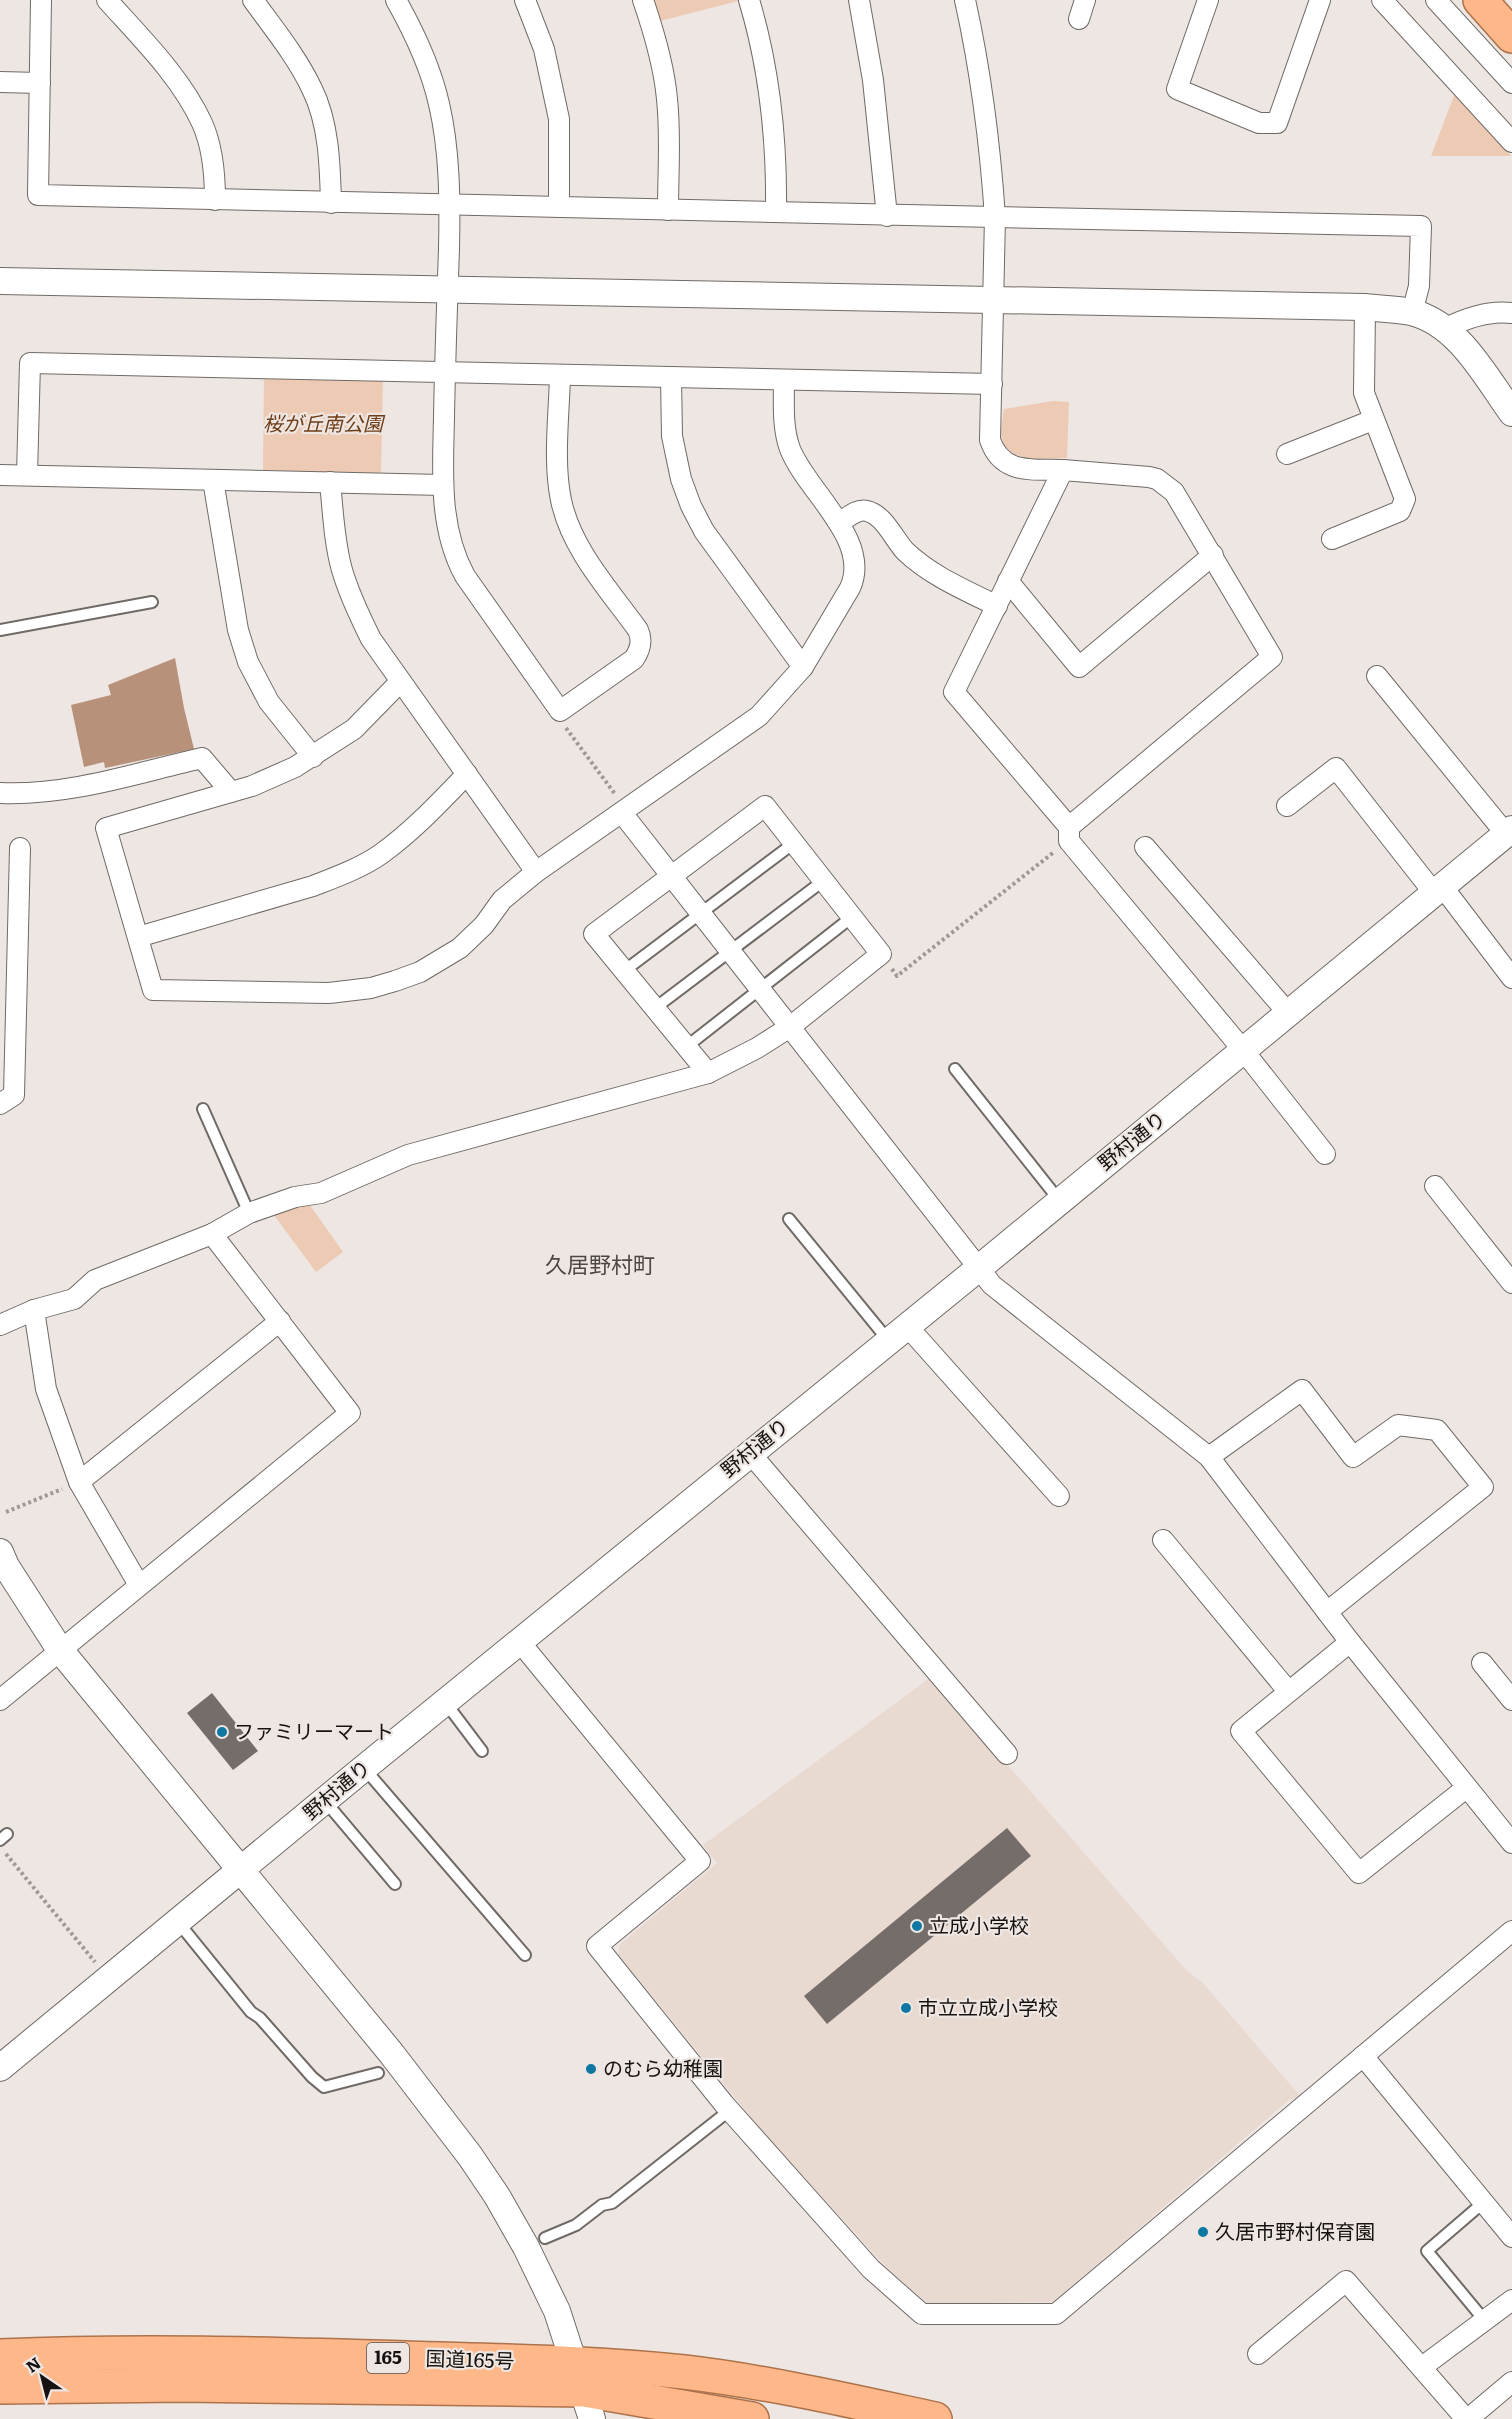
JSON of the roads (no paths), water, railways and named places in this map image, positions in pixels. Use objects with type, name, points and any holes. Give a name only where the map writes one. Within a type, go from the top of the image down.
[{"type":"highway","points":[[1480,0],[1512,36]]},
{"type":"highway","name":"国道165号","points":[[0,2356],[78,2353],[344,2356],[584,2391],[752,2419]]},
{"type":"highway","name":"国道165号","points":[[0,2387],[183,2385],[584,2391],[683,2372],[775,2385],[935,2419]]},
{"type":"street","points":[[41,0],[38,195],[887,216],[1421,226],[1419,286],[1412,313]]},
{"type":"street","points":[[107,0],[174,79],[203,124],[215,172],[215,200]]},
{"type":"street","points":[[253,0],[313,90],[324,121],[331,202]]},
{"type":"street","points":[[396,0],[427,67],[439,104],[445,140],[449,205],[443,485],[448,532],[457,562],[477,594],[560,711],[633,659],[639,652],[641,642],[638,630],[588,560],[565,517],[558,477],[560,376]]},
{"type":"street","points":[[525,0],[544,49],[559,118],[559,207]]},
{"type":"street","points":[[643,0],[656,39],[667,96],[668,210]]},
{"type":"street","points":[[749,0],[762,46],[772,105],[777,154],[776,212]]},
{"type":"street","points":[[859,0],[873,80],[887,216]]},
{"type":"street","points":[[965,0],[985,105],[995,217],[990,440],[998,456],[1011,466],[1018,468],[1157,478],[1174,492],[1272,657],[1069,834]]},
{"type":"street","points":[[1079,19],[1085,0]]},
{"type":"street","points":[[1208,0],[1177,89],[1259,123],[1277,123],[1320,0]]},
{"type":"street","points":[[1382,0],[1512,142]]},
{"type":"street","points":[[1436,0],[1512,83]]},
{"type":"street","points":[[0,82],[40,83]]},
{"type":"street","points":[[0,281],[993,302],[1365,307],[1412,313],[1446,328],[1470,354],[1512,413]]},
{"type":"street","points":[[1332,538],[1400,511],[1406,499],[1364,393],[1365,307]]},
{"type":"street","points":[[1446,328],[1476,316],[1499,311],[1512,313]]},
{"type":"street","points":[[27,476],[30,363],[992,384]]},
{"type":"street","points":[[671,378],[672,436],[681,479],[692,506],[704,531],[803,667]]},
{"type":"street","points":[[400,682],[354,729],[313,757],[252,786],[106,828],[153,990],[330,993],[371,988],[412,975],[443,959],[473,936],[502,900],[536,872],[759,716],[803,667],[855,578],[851,546],[838,523],[804,476],[791,451],[786,435],[784,380]]},
{"type":"street","points":[[1287,454],[1373,420]]},
{"type":"street","points":[[1063,470],[954,692],[1325,1154]]},
{"type":"street","points":[[0,475],[443,485]]},
{"type":"street","points":[[213,480],[238,630],[248,662],[269,702],[313,757]]},
{"type":"street","points":[[330,482],[335,538],[342,569],[355,606],[371,639],[536,872]]},
{"type":"street","points":[[838,523],[859,511],[866,510],[875,514],[905,551],[945,580],[997,606]]},
{"type":"street","points":[[1008,581],[1078,667],[1213,555]]},
{"type":"street","points":[[1377,676],[1509,832]]},
{"type":"street","points":[[0,793],[26,794],[66,790],[202,758],[231,792]]},
{"type":"street","points":[[1287,806],[1336,768],[1512,978]]},
{"type":"street","points":[[138,937],[313,886],[363,864],[412,830],[467,774]]},
{"type":"street","points":[[0,1325],[34,1310],[74,1299],[95,1280],[212,1233],[249,1213],[295,1197],[321,1192],[408,1155],[708,1073],[757,1048],[790,1027],[881,954],[765,806],[594,934],[708,1073]]},
{"type":"street","points":[[627,809],[672,875],[992,1285],[1209,1458],[1350,1642],[1512,1843]]},
{"type":"street","name":"野村通り","points":[[0,2068],[1509,832]]},
{"type":"street","points":[[1145,846],[1288,1013]]},
{"type":"street","points":[[0,1104],[14,1095],[20,848]]},
{"type":"street","points":[[757,1048],[804,1046]]},
{"type":"street","points":[[1435,1186],[1512,1283]]},
{"type":"street","points":[[0,1700],[350,1413],[212,1233]]},
{"type":"street","points":[[34,1310],[46,1389],[79,1482],[139,1585]]},
{"type":"street","points":[[79,1482],[280,1321]]},
{"type":"street","points":[[897,1333],[1059,1496]]},
{"type":"street","points":[[1209,1458],[1302,1390],[1353,1457],[1398,1425],[1437,1430],[1483,1487],[1327,1612]]},
{"type":"street","points":[[750,1453],[1007,1754]]},
{"type":"street","points":[[1163,1540],[1288,1691]]},
{"type":"street","points":[[2,1563],[60,1650],[391,2053],[448,2126],[497,2196],[526,2247],[557,2311],[584,2391]]},
{"type":"street","points":[[519,1641],[700,1861],[597,1946],[730,2110],[871,2269],[922,2314],[1056,2314],[1512,1931]]},
{"type":"street","points":[[1350,1642],[1241,1731],[1359,1873],[1466,1788]]},
{"type":"street","points":[[1482,1663],[1512,1700]]},
{"type":"street","points":[[1363,2056],[1512,2237]]},
{"type":"street","points":[[1258,2354],[1346,2281],[1467,2419],[1512,2382]]},
{"type":"street","points":[[1422,2367],[1512,2300]]},
{"type":"lane","points":[[0,630],[152,602]]},
{"type":"lane","points":[[624,971],[794,843]]},
{"type":"lane","points":[[655,1008],[823,881]]},
{"type":"lane","points":[[687,1047],[852,917]]},
{"type":"lane","points":[[955,1069],[1059,1200]]},
{"type":"lane","points":[[202,1109],[249,1213]]},
{"type":"lane","points":[[789,1219],[897,1333]]},
{"type":"lane","points":[[445,1702],[482,1751]]},
{"type":"lane","points":[[364,1768],[525,1955]]},
{"type":"lane","points":[[325,1800],[395,1884]]},
{"type":"lane","points":[[177,1921],[250,2012],[260,2018],[312,2077],[324,2087],[378,2073]]},
{"type":"lane","points":[[545,2238],[576,2225],[602,2205],[612,2203],[730,2110]]},
{"type":"lane","points":[[1484,2202],[1427,2251],[1485,2320]]},
{"type":"place","name":"ファミリーマート","points":[[222,1732]]},
{"type":"place","name":"立成小学校","points":[[917,1926]]},
{"type":"place","name":"市立立成小学校","points":[[906,2008]]},
{"type":"place","name":"のむら幼稚園","points":[[591,2069]]},
{"type":"place","name":"久居市野村保育園","points":[[1203,2232]]},
{"type":"district","name":"久居野村町","points":[[600,1265]]},
{"type":"park label","name":"桜が丘南公園","points":[[323,424]]}]
